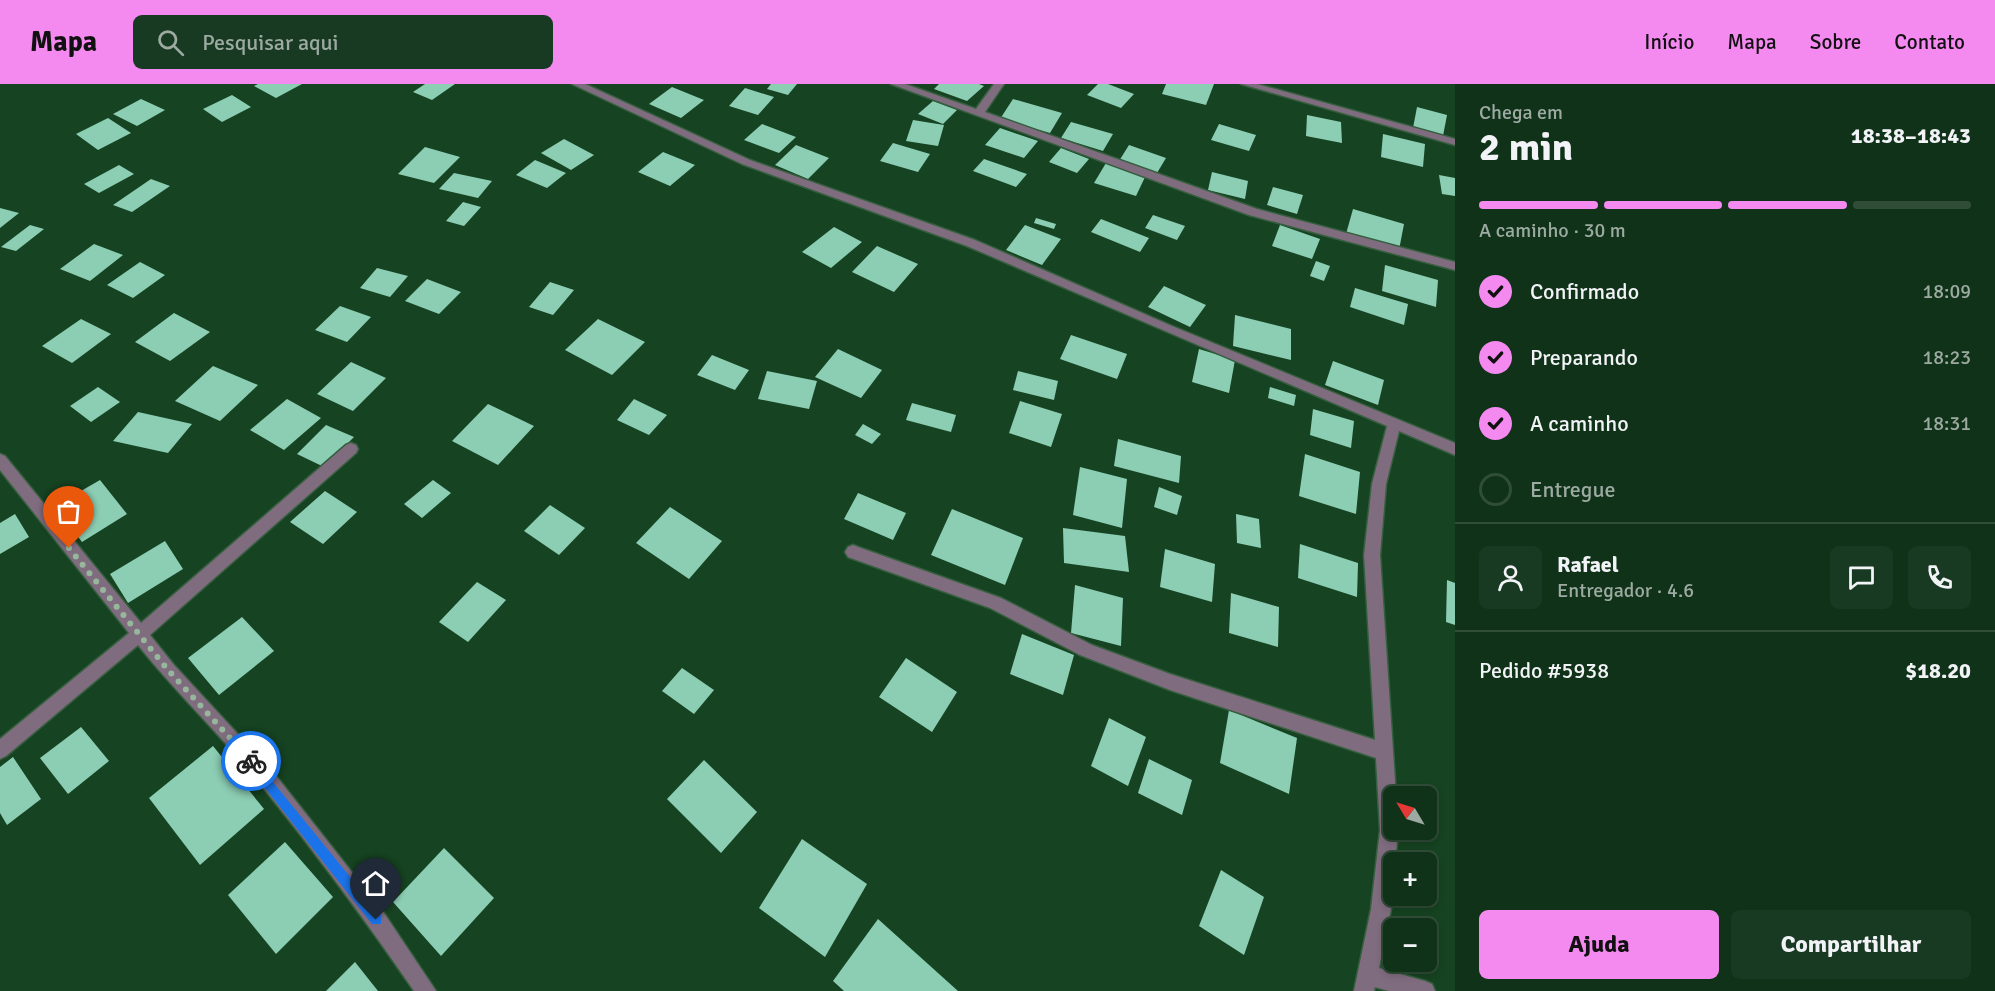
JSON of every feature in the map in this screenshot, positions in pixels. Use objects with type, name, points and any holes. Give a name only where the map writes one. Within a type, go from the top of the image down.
[{"type":"street","points":[[577,84],[746,162],[971,243],[1455,449]]},
{"type":"street","points":[[896,84],[1253,212],[1455,266]]},
{"type":"street","points":[[980,113],[999,84]]},
{"type":"street","points":[[1246,84],[1455,142]]},
{"type":"street","points":[[1394,424],[1379,484],[1372,555],[1389,830],[1381,909],[1366,983],[1425,991]]},
{"type":"street","points":[[0,750],[139,635],[351,449]]},
{"type":"street","points":[[0,460],[139,635],[267,778],[376,920],[426,991]]},
{"type":"street","points":[[853,552],[995,603],[1086,650],[1170,682],[1385,752]]},
{"type":"building","points":[[258,84],[302,84],[276,98],[254,86]]},
{"type":"building","points":[[425,84],[455,84],[432,100],[413,92]]},
{"type":"building","points":[[771,84],[797,84],[788,95],[767,89]]},
{"type":"building","points":[[939,84],[984,86],[967,101],[934,89]]},
{"type":"building","points":[[1098,84],[1108,84],[1134,94],[1121,108],[1087,95]]},
{"type":"building","points":[[1166,84],[1214,84],[1206,105],[1162,94]]},
{"type":"building","points":[[672,87],[704,100],[681,118],[649,104]]},
{"type":"building","points":[[745,88],[774,97],[758,115],[729,106]]},
{"type":"building","points":[[232,95],[251,107],[222,122],[203,109]]},
{"type":"building","points":[[141,99],[165,110],[137,126],[113,114]]},
{"type":"building","points":[[1013,99],[1062,113],[1050,133],[1000,119]]},
{"type":"building","points":[[933,101],[957,110],[943,124],[918,114]]},
{"type":"building","points":[[1417,107],[1447,115],[1443,136],[1413,128]]},
{"type":"building","points":[[1307,115],[1341,122],[1342,143],[1306,136]]},
{"type":"building","points":[[108,118],[131,133],[98,150],[76,134]]},
{"type":"building","points":[[913,120],[944,125],[938,146],[906,141]]},
{"type":"building","points":[[1071,122],[1113,134],[1103,151],[1061,138]]},
{"type":"building","points":[[762,124],[796,137],[779,153],[744,140]]},
{"type":"building","points":[[1219,124],[1256,135],[1249,151],[1211,140]]},
{"type":"building","points":[[1000,128],[1038,141],[1024,158],[985,145]]},
{"type":"building","points":[[1383,134],[1425,144],[1423,167],[1381,157]]},
{"type":"building","points":[[564,139],[594,155],[571,170],[541,153]]},
{"type":"building","points":[[893,143],[930,154],[918,172],[880,161]]},
{"type":"building","points":[[796,145],[829,158],[808,179],[775,165]]},
{"type":"building","points":[[1129,145],[1166,158],[1157,173],[1119,161]]},
{"type":"building","points":[[425,147],[460,157],[434,183],[398,174]]},
{"type":"building","points":[[1061,148],[1089,159],[1077,173],[1049,162]]},
{"type":"building","points":[[663,152],[695,165],[670,186],[638,172]]},
{"type":"building","points":[[984,159],[1027,174],[1016,187],[973,171]]},
{"type":"building","points":[[535,160],[566,173],[547,188],[516,175]]},
{"type":"building","points":[[1106,163],[1146,175],[1136,196],[1094,183]]},
{"type":"building","points":[[119,165],[134,174],[99,193],[84,184]]},
{"type":"building","points":[[1212,172],[1248,181],[1245,199],[1208,190]]},
{"type":"building","points":[[454,173],[492,181],[478,198],[439,189]]},
{"type":"building","points":[[1439,175],[1455,178],[1455,196],[1442,194]]},
{"type":"building","points":[[151,179],[170,186],[132,212],[113,205]]},
{"type":"building","points":[[1273,187],[1303,195],[1297,214],[1267,205]]},
{"type":"building","points":[[463,202],[481,207],[464,226],[446,221]]},
{"type":"building","points":[[0,208],[19,213],[0,228]]},
{"type":"building","points":[[1353,209],[1404,224],[1399,250],[1346,234]]},
{"type":"building","points":[[1153,215],[1185,226],[1177,240],[1145,228]]},
{"type":"building","points":[[1036,218],[1056,224],[1054,229],[1034,223]]},
{"type":"building","points":[[1101,219],[1149,238],[1140,252],[1091,232]]},
{"type":"building","points":[[30,225],[44,229],[16,251],[1,247]]},
{"type":"building","points":[[1025,225],[1061,239],[1042,265],[1006,250]]},
{"type":"building","points":[[1280,225],[1320,239],[1312,259],[1272,246]]},
{"type":"building","points":[[834,227],[862,242],[831,268],[802,252]]},
{"type":"building","points":[[94,244],[123,255],[90,281],[60,269]]},
{"type":"building","points":[[877,246],[918,264],[894,292],[852,272]]},
{"type":"building","points":[[1316,261],[1330,266],[1324,281],[1310,276]]},
{"type":"building","points":[[140,262],[165,275],[133,298],[107,285]]},
{"type":"building","points":[[1385,265],[1438,280],[1436,307],[1382,291]]},
{"type":"building","points":[[377,268],[408,276],[390,297],[360,288]]},
{"type":"building","points":[[427,279],[461,292],[439,314],[405,301]]},
{"type":"building","points":[[550,282],[574,290],[553,315],[529,307]]},
{"type":"building","points":[[1164,286],[1206,305],[1190,327],[1148,307]]},
{"type":"building","points":[[1355,288],[1408,304],[1404,325],[1350,307]]},
{"type":"building","points":[[340,306],[371,317],[347,342],[315,330]]},
{"type":"building","points":[[174,313],[210,332],[170,361],[135,342]]},
{"type":"building","points":[[1235,315],[1291,329],[1291,360],[1233,346]]},
{"type":"building","points":[[81,319],[111,334],[72,363],[42,346]]},
{"type":"building","points":[[598,319],[645,342],[612,375],[565,350]]},
{"type":"building","points":[[1071,335],[1127,354],[1117,379],[1060,359]]},
{"type":"building","points":[[838,349],[882,370],[861,398],[815,377]]},
{"type":"building","points":[[1199,349],[1235,360],[1229,393],[1192,382]]},
{"type":"building","points":[[712,355],[749,370],[735,390],[697,375]]},
{"type":"building","points":[[1333,361],[1384,380],[1378,405],[1325,385]]},
{"type":"building","points":[[351,362],[386,378],[353,411],[317,394]]},
{"type":"building","points":[[213,366],[258,385],[220,421],[175,401]]},
{"type":"building","points":[[767,371],[817,381],[809,409],[758,399]]},
{"type":"building","points":[[1018,371],[1058,381],[1054,400],[1013,390]]},
{"type":"building","points":[[98,387],[120,402],[91,422],[70,406]]},
{"type":"building","points":[[1270,387],[1296,395],[1294,406],[1268,398]]},
{"type":"building","points":[[287,399],[321,418],[284,450],[250,430]]},
{"type":"building","points":[[634,399],[667,415],[649,435],[617,420]]},
{"type":"building","points":[[1020,401],[1062,414],[1051,447],[1009,433]]},
{"type":"building","points":[[912,403],[956,415],[951,432],[906,420]]},
{"type":"building","points":[[488,404],[534,426],[498,465],[452,441]]},
{"type":"building","points":[[1313,409],[1354,421],[1351,448],[1310,435]]},
{"type":"building","points":[[138,412],[192,424],[168,453],[113,441]]},
{"type":"building","points":[[863,424],[881,434],[872,444],[855,435]]},
{"type":"building","points":[[326,425],[354,437],[324,467],[297,454]]},
{"type":"building","points":[[1118,439],[1181,456],[1179,483],[1114,466]]},
{"type":"building","points":[[1305,454],[1360,472],[1356,514],[1299,496]]},
{"type":"building","points":[[1080,467],[1127,479],[1122,528],[1073,515]]},
{"type":"building","points":[[100,480],[127,514],[82,542],[55,506]]},
{"type":"building","points":[[433,480],[451,493],[422,518],[404,504]]},
{"type":"building","points":[[1159,487],[1182,496],[1177,515],[1154,507]]},
{"type":"building","points":[[325,491],[357,512],[323,544],[290,522]]},
{"type":"building","points":[[858,493],[906,513],[893,540],[844,519]]},
{"type":"building","points":[[550,505],[585,528],[559,555],[524,531]]},
{"type":"building","points":[[670,507],[722,541],[689,579],[636,543]]},
{"type":"building","points":[[952,509],[1023,538],[1005,585],[931,555]]},
{"type":"building","points":[[15,514],[29,537],[0,554],[0,523]]},
{"type":"building","points":[[1236,514],[1259,519],[1261,548],[1237,543]]},
{"type":"building","points":[[1063,528],[1125,536],[1129,572],[1064,563]]},
{"type":"building","points":[[165,541],[183,569],[128,603],[110,574]]},
{"type":"building","points":[[1300,544],[1358,563],[1357,597],[1298,578]]},
{"type":"building","points":[[1165,549],[1215,564],[1212,602],[1160,587]]},
{"type":"building","points":[[1447,580],[1455,583],[1455,625],[1446,622]]},
{"type":"building","points":[[477,582],[506,600],[468,642],[439,622]]},
{"type":"building","points":[[1075,585],[1123,598],[1121,646],[1071,633]]},
{"type":"building","points":[[1231,593],[1279,607],[1278,647],[1229,633]]},
{"type":"building","points":[[242,617],[274,651],[219,695],[188,658]]},
{"type":"building","points":[[1022,634],[1074,655],[1063,695],[1010,674]]},
{"type":"building","points":[[906,658],[957,692],[932,732],[879,697]]},
{"type":"building","points":[[682,668],[714,690],[694,714],[662,691]]},
{"type":"building","points":[[1229,710],[1297,738],[1289,794],[1220,763]]},
{"type":"building","points":[[1109,718],[1146,737],[1128,786],[1091,766]]},
{"type":"building","points":[[81,727],[109,761],[68,794],[40,758]]},
{"type":"building","points":[[213,746],[264,809],[200,865],[149,798]]},
{"type":"building","points":[[13,757],[41,799],[7,825],[0,813],[0,767]]},
{"type":"building","points":[[1149,759],[1192,780],[1182,815],[1138,793]]},
{"type":"building","points":[[704,760],[757,812],[721,853],[667,799]]},
{"type":"building","points":[[802,839],[867,884],[825,957],[759,908]]},
{"type":"building","points":[[285,842],[333,897],[276,954],[228,895]]},
{"type":"building","points":[[444,848],[494,898],[441,956],[393,902]]},
{"type":"building","points":[[1221,870],[1264,897],[1244,955],[1199,926]]},
{"type":"building","points":[[878,919],[958,991],[844,991],[833,981]]},
{"type":"building","points":[[355,962],[378,991],[326,991]]},
{"type":"way so far","points":[[69,548],[168,670],[251,761]]},
{"type":"route","points":[[251,761],[267,778],[376,920]]}]
